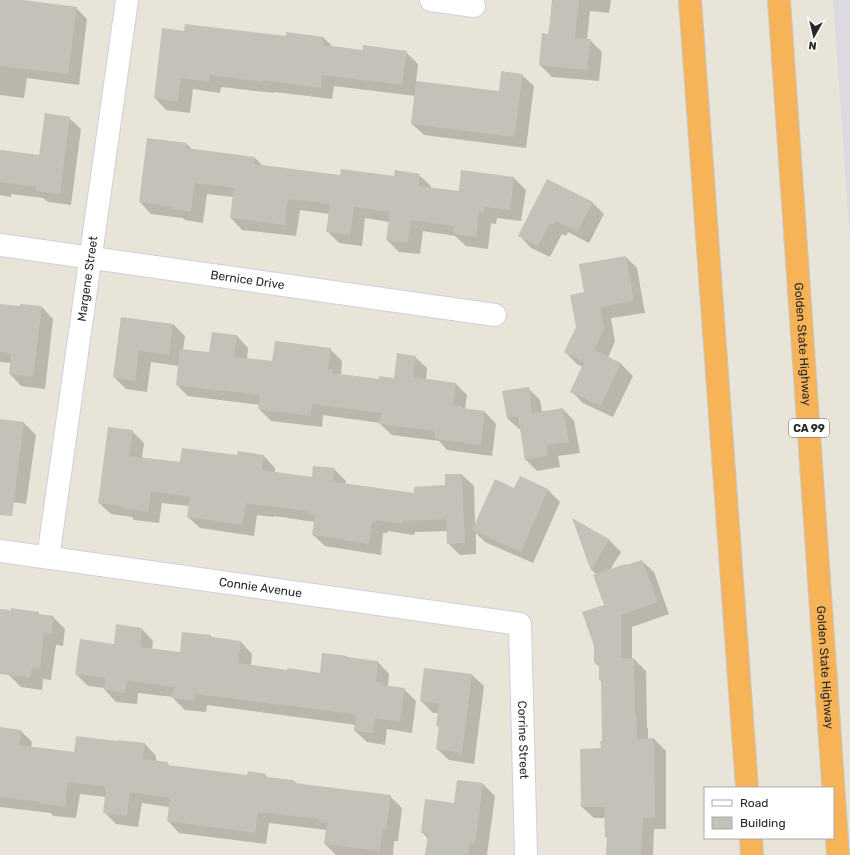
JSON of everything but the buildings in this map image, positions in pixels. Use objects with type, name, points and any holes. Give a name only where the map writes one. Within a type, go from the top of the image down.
[{"type":"highway","points":[[690,0],[747,787]]},
{"type":"highway","name":"Golden State Highway","points":[[780,0],[833,787]]},
{"type":"highway","name":"Golden State Highway","points":[[834,796],[838,855]]},
{"type":"highway","points":[[751,839],[752,855]]},
{"type":"street","name":"Margene Street","points":[[48,558],[127,0]]},
{"type":"street","points":[[431,0],[474,6]]},
{"type":"street","name":"Bernice Drive","points":[[0,245],[495,315]]},
{"type":"street","name":"Connie Avenue","points":[[0,551],[520,624]]},
{"type":"street","name":"Corrine Street","points":[[520,624],[526,855]]},
{"type":"shaded area","points":[[833,0],[850,0],[850,241]]}]
